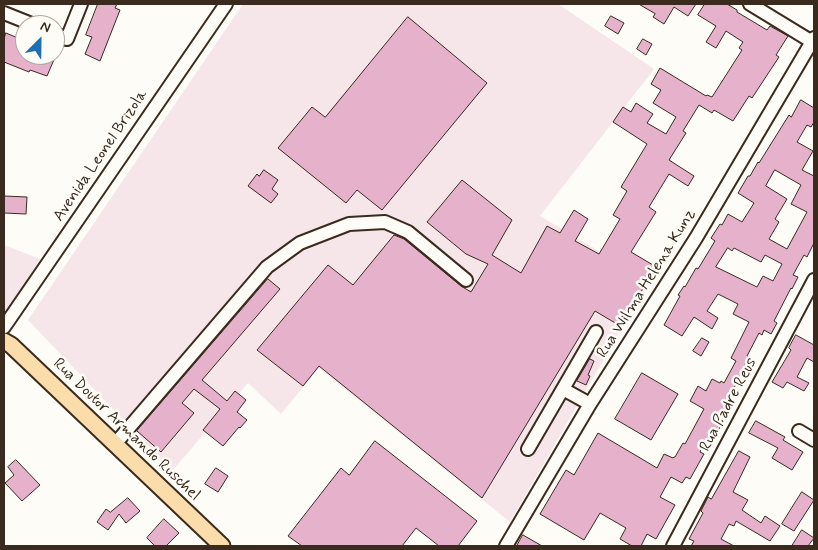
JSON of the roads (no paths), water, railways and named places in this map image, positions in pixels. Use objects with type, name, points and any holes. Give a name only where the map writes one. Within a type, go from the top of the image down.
[{"type":"main road","name":"Rua Doutor Armando Ruschel","points":[[4,341],[222,546]]},
{"type":"street","points":[[65,38],[67,39],[81,4]]},
{"type":"street","name":"Avenida Leonel Brizola","points":[[4,328],[226,4]]},
{"type":"street","points":[[750,4],[814,40]]},
{"type":"street","name":"Rua Wilma Helena Kunz","points":[[506,546],[590,404],[696,238],[814,40]]},
{"type":"street","points":[[115,444],[267,267],[300,243],[349,224],[384,222],[408,232],[466,280]]},
{"type":"street","name":"Rua Padre Reus","points":[[673,546],[812,288]]},
{"type":"street","points":[[528,449],[596,332]]},
{"type":"street","points":[[563,389],[590,404]]},
{"type":"street","points":[[799,430],[814,440]]}]
